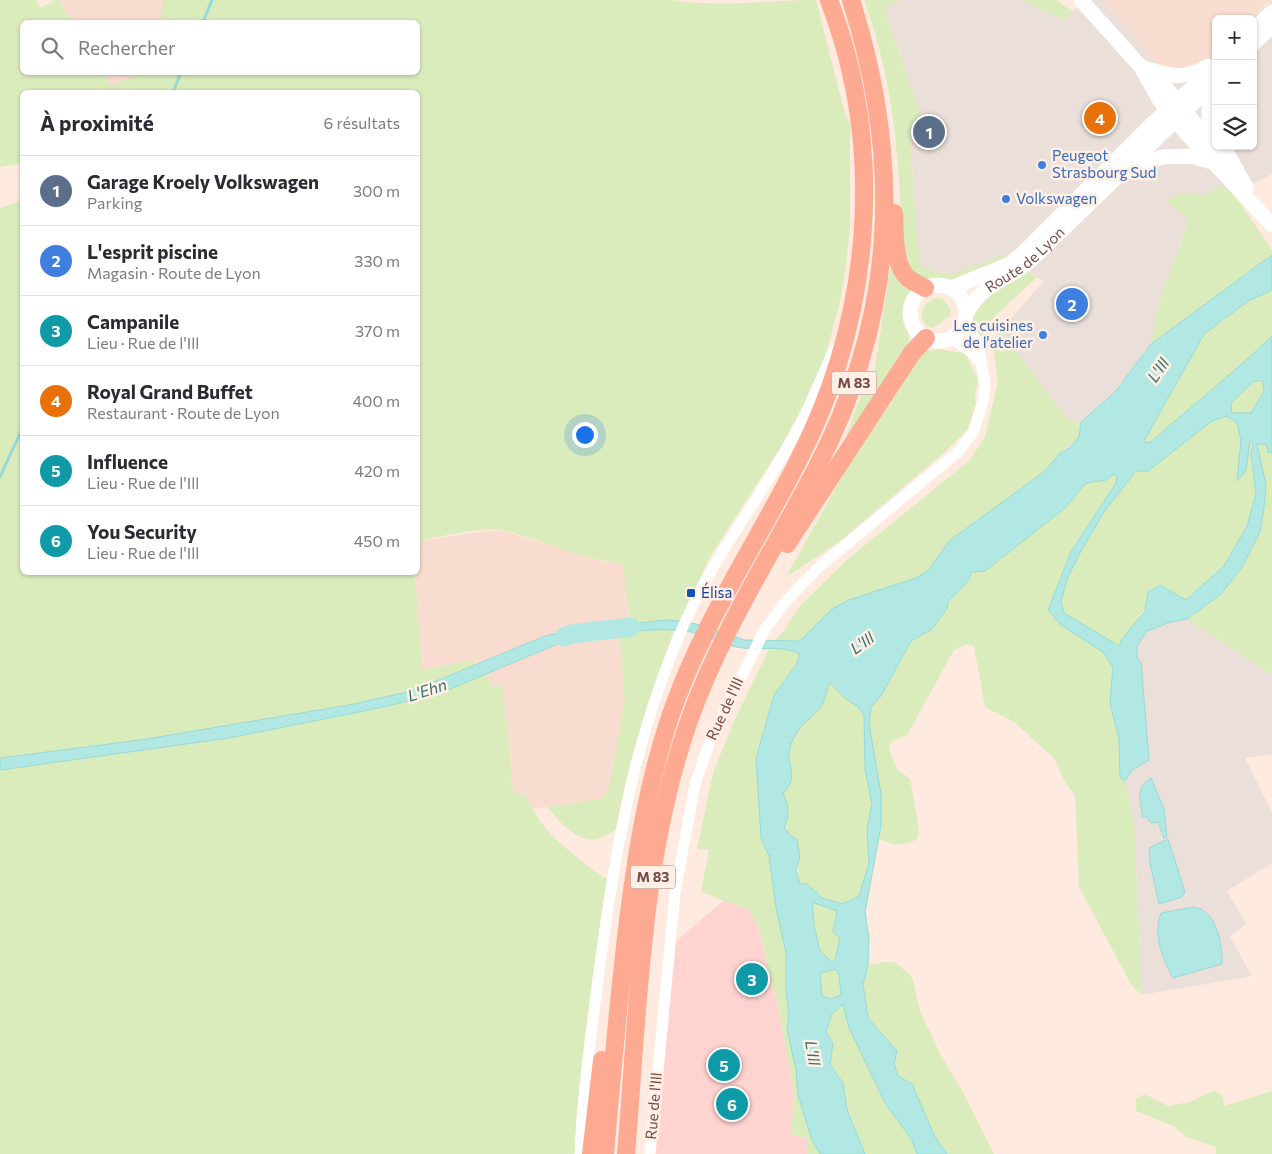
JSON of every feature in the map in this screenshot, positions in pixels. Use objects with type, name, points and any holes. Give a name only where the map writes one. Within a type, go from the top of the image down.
[{"type":"highway","name":"M 83","points":[[605,1154],[619,996],[636,862],[650,788],[670,716],[713,615],[798,462],[825,404],[846,339],[861,256],[864,175],[862,139],[855,90],[828,0]]},
{"type":"highway","name":"M 83","points":[[626,1154],[645,934],[662,823],[672,778],[690,719],[715,656],[760,568],[817,468],[846,406],[860,366],[876,300],[884,238],[884,177],[880,118],[873,79],[850,0]]},
{"type":"highway","points":[[884,177],[894,199],[898,259],[902,270],[908,277],[926,288]]},
{"type":"highway","points":[[760,568],[780,555],[912,353],[926,338]]},
{"type":"highway","points":[[591,1154],[610,1008],[619,996]]},
{"type":"highway","points":[[630,1107],[636,1130],[634,1154]]},
{"type":"main road","points":[[1081,0],[1146,69],[1216,163],[1272,224]]},
{"type":"main road","points":[[1257,26],[1272,12]]},
{"type":"main road","points":[[1257,40],[1272,26]]},
{"type":"main road","points":[[1146,69],[1178,77],[1193,74],[1212,63]]},
{"type":"main road","name":"Route de Lyon","points":[[952,288],[1010,264],[1022,254],[1172,105],[1212,70]]},
{"type":"main road","name":"Route de Lyon","points":[[965,318],[973,300],[982,291],[1019,270],[1123,171],[1172,105],[1212,85]]},
{"type":"main road","points":[[1212,96],[1208,108],[1212,131]]},
{"type":"main road","points":[[1172,105],[1246,187]]},
{"type":"main road","points":[[1225,150],[1246,187],[1272,224]]},
{"type":"main road","points":[[1123,171],[1162,157],[1192,156],[1216,163]]},
{"type":"main road","points":[[943,285],[952,288],[962,298],[965,318],[950,337],[934,340],[926,338],[919,333],[910,318],[913,300],[926,288],[943,285]]},
{"type":"street","name":"Rue de l'Ill","points":[[650,1154],[674,893],[684,833],[695,784],[710,741],[764,630],[786,601],[820,566],[958,452],[974,431],[983,401],[985,384],[978,342],[965,318]]},
{"type":"street","points":[[950,337],[972,352],[978,360],[980,358]]},
{"type":"street","points":[[580,1154],[596,998],[612,874],[633,768],[653,702],[677,642],[712,565],[780,461],[809,409],[832,352],[846,339]]},
{"type":"shaded area","points":[[59,0],[163,0],[160,20],[71,20]]},
{"type":"shaded area","points":[[899,0],[1021,0],[1063,20],[1086,0],[1104,0],[1159,65],[1178,69],[1191,68],[1202,64],[1212,55],[1212,150],[1257,150],[1257,15],[1255,15],[1272,0],[1272,174],[1256,182],[1236,197],[1221,186],[1205,195],[1184,193],[1166,201],[1189,218],[1159,302],[1151,344],[1115,392],[1081,422],[1067,419],[1001,330],[1044,281],[1025,271],[974,267],[950,275],[922,268],[917,239],[910,133],[923,122],[884,8]]},
{"type":"shaded area","points":[[1104,0],[1270,0],[1254,15],[1212,15],[1212,55],[1202,64],[1191,68],[1178,69],[1159,65]]},
{"type":"shaded area","points":[[104,75],[139,75],[111,85]]},
{"type":"shaded area","points":[[486,531],[504,531],[603,562],[624,563],[630,631],[619,633],[625,700],[608,792],[601,799],[531,809],[527,797],[513,792],[503,686],[492,687],[485,674],[472,660],[422,670],[415,575],[420,575],[420,541]]},
{"type":"shaded area","points":[[1187,619],[1272,675],[1272,754],[1245,758],[1272,813],[1272,863],[1227,891],[1246,924],[1230,937],[1252,976],[1142,995],[1134,822],[1125,781],[1132,770],[1149,760],[1141,663],[1137,659],[1137,646],[1147,631],[1171,622]]},
{"type":"shaded area","points":[[724,900],[749,910],[758,927],[779,1011],[794,1094],[791,1135],[808,1138],[808,1154],[652,1154],[674,943]]},
{"type":"green space","points":[[0,0],[36,0],[41,8],[54,0],[59,0],[71,20],[20,20],[20,75],[104,75],[111,85],[137,75],[420,75],[420,20],[160,20],[163,0],[672,0],[726,4],[816,0],[844,111],[850,124],[850,228],[840,302],[824,361],[812,390],[782,445],[711,555],[680,621],[665,620],[630,624],[623,563],[578,554],[505,531],[462,532],[420,541],[420,90],[20,90],[20,163],[0,167]]},
{"type":"green space","points":[[864,0],[899,0],[884,8],[923,122],[910,134],[917,239],[922,268],[950,275],[1005,254],[1012,260],[962,280],[949,283],[936,283],[924,280],[913,273],[909,267],[903,256],[900,190],[889,95],[875,32]]},
{"type":"green space","points":[[1021,0],[1056,0],[1073,12],[1063,20]]},
{"type":"green space","points":[[1221,185],[1236,197],[1272,250],[1272,255],[1151,344],[1159,302],[1189,219],[1165,200],[1184,193],[1205,195]]},
{"type":"green space","points":[[20,201],[20,575],[415,575],[422,670],[472,660],[476,666],[412,691],[349,705],[140,740],[0,758],[0,208]]},
{"type":"green space","points":[[891,266],[914,286],[904,308],[910,345],[866,411],[846,437],[867,379],[873,380]]},
{"type":"green space","points":[[1025,271],[1037,277],[995,316],[980,338],[972,324],[974,306]]},
{"type":"green space","points":[[1272,290],[1272,336],[1151,443],[1145,443],[1147,433],[1204,334],[1248,301]]},
{"type":"green space","points":[[935,298],[942,298],[951,310],[951,315],[933,328],[927,327],[922,318],[922,310]]},
{"type":"green space","points":[[1001,330],[1067,419],[1081,422],[1080,437],[1059,454],[1045,471],[949,541],[929,570],[916,578],[891,587],[814,628],[800,641],[775,640],[800,606],[848,559],[970,460],[985,437],[998,382],[993,347],[995,338]]},
{"type":"green space","points":[[938,349],[965,353],[978,379],[975,395],[976,404],[967,430],[947,450],[839,542],[786,577],[866,434],[891,404],[906,378],[914,359],[924,352]]},
{"type":"green space","points":[[1255,380],[1263,380],[1264,392],[1251,413],[1232,413],[1231,403]]},
{"type":"green space","points":[[1227,415],[1237,422],[1241,440],[1237,480],[1251,440],[1256,494],[1247,526],[1224,566],[1185,600],[1176,593],[1145,608],[1119,646],[1064,613],[1061,602],[1063,587],[1079,552],[1115,498],[1136,471],[1148,471],[1212,421]]},
{"type":"green space","points":[[1257,444],[1266,444],[1272,453],[1272,675],[1187,619],[1221,594],[1242,567],[1266,485]]},
{"type":"green space","points":[[1114,474],[1117,478],[1116,483],[1071,552],[1048,610],[1103,652],[1113,667],[1110,703],[1119,738],[1120,777],[1125,781],[1134,822],[1142,995],[1132,986],[1079,887],[1075,795],[1065,782],[1054,758],[1014,722],[985,707],[974,646],[967,644],[954,650],[907,735],[892,741],[889,749],[897,769],[910,779],[919,830],[917,839],[907,843],[894,844],[879,839],[881,826],[868,723],[871,707],[881,696],[911,641],[932,629],[947,608],[949,599],[963,587],[972,572],[985,571],[1065,508],[1086,483],[1106,480]]},
{"type":"green space","points":[[674,630],[641,730],[616,830],[598,839],[590,840],[576,835],[563,825],[547,807],[601,799],[608,792],[625,700],[619,632]]},
{"type":"green space","points":[[770,647],[789,649],[800,654],[796,665],[774,695],[756,758],[761,838],[769,856],[776,908],[786,953],[786,991],[789,1016],[787,1029],[796,1070],[798,1095],[812,1140],[820,1154],[808,1154],[808,1138],[791,1135],[794,1094],[779,1011],[758,927],[749,910],[701,892],[709,850],[697,849],[713,773],[734,721]]},
{"type":"green space","points":[[485,674],[492,687],[503,686],[513,792],[527,797],[540,821],[558,841],[600,875],[608,879],[576,1154],[0,1154],[0,770],[229,738],[438,694]]},
{"type":"green space","points":[[829,683],[846,699],[857,706],[864,715],[865,769],[872,804],[867,829],[869,863],[859,896],[843,904],[816,894],[803,884],[799,877],[798,868],[800,857],[792,837],[784,828],[788,810],[783,793],[792,775],[789,758],[791,743],[800,727],[822,705]]},
{"type":"green space","points":[[812,902],[837,911],[833,932],[840,938],[835,960],[832,962],[820,952],[814,925]]},
{"type":"green space","points":[[895,962],[912,977],[920,1011],[941,1056],[962,1090],[994,1154],[947,1154],[935,1137],[912,1084],[898,1076],[894,1064],[897,1051],[868,1018],[863,984],[868,965]]},
{"type":"green space","points":[[836,969],[839,975],[841,995],[831,999],[822,996],[820,973]]},
{"type":"green space","points":[[843,1004],[849,1028],[885,1103],[912,1140],[917,1154],[865,1154],[847,1110],[843,1083],[830,1065],[833,1043],[826,1032],[832,1014]]},
{"type":"green space","points":[[1214,1090],[1223,1097],[1224,1106],[1272,1091],[1272,1154],[1216,1154],[1216,1147],[1186,1137],[1174,1126],[1136,1111],[1136,1099],[1145,1094],[1168,1106],[1190,1102]]},
{"type":"water","name":"L'Ill","points":[[1272,255],[1272,290],[1248,301],[1204,334],[1144,441],[1145,443],[1151,442],[1272,336],[1272,453],[1268,452],[1266,444],[1257,444],[1266,485],[1260,532],[1242,567],[1221,594],[1187,619],[1171,622],[1147,631],[1137,646],[1137,658],[1141,662],[1149,760],[1132,770],[1125,781],[1120,777],[1119,738],[1110,703],[1113,667],[1103,652],[1061,625],[1048,610],[1071,552],[1116,483],[1117,478],[1114,474],[1106,480],[1086,483],[1065,508],[985,571],[972,572],[963,587],[949,599],[947,608],[932,629],[911,641],[881,696],[871,707],[869,723],[881,794],[881,826],[865,912],[869,938],[868,965],[863,984],[868,1018],[897,1051],[894,1064],[898,1076],[912,1084],[935,1137],[947,1154],[917,1154],[912,1140],[885,1103],[849,1028],[843,1004],[832,1014],[826,1032],[833,1043],[830,1065],[843,1083],[847,1110],[865,1154],[820,1154],[812,1140],[798,1095],[796,1070],[787,1029],[789,1016],[786,991],[786,953],[776,908],[769,856],[761,838],[756,758],[774,695],[796,665],[800,654],[779,649],[737,647],[691,632],[649,630],[607,634],[606,627],[665,620],[680,621],[696,624],[745,640],[800,641],[832,609],[849,600],[916,578],[929,570],[949,541],[1045,471],[1059,454],[1069,448],[1079,437],[1081,422],[1115,392],[1151,344]],"holes":[[[1254,381],[1263,381],[1264,392],[1251,413],[1232,413],[1231,403]],[[1227,416],[1237,423],[1241,440],[1237,481],[1246,470],[1250,441],[1253,444],[1251,454],[1256,494],[1247,526],[1224,566],[1186,600],[1160,585],[1148,592],[1145,611],[1122,639],[1119,646],[1064,613],[1061,602],[1067,579],[1104,512],[1136,471],[1148,471],[1212,421]],[[830,683],[846,699],[857,706],[864,715],[865,769],[872,804],[867,829],[869,863],[859,896],[843,904],[822,898],[807,884],[800,883],[796,869],[800,857],[797,839],[792,837],[784,828],[788,810],[783,793],[792,775],[789,758],[791,744],[800,728],[822,705]],[[812,902],[837,911],[833,932],[840,938],[835,960],[832,962],[820,951],[814,925]],[[836,969],[839,975],[841,995],[831,999],[822,996],[820,973]]]},
{"type":"water","points":[[589,626],[590,635],[565,641],[438,694],[229,738],[0,770],[0,758],[140,740],[349,705],[412,691],[545,636]]},
{"type":"water","points":[[1151,778],[1164,809],[1167,837],[1164,838],[1158,822],[1151,823],[1147,817],[1143,817],[1140,800],[1141,790]]},
{"type":"water","points":[[1168,839],[1185,892],[1182,897],[1159,904],[1150,863],[1149,848]]},
{"type":"water","points":[[1194,907],[1204,911],[1213,922],[1222,951],[1222,964],[1173,978],[1165,962],[1158,938],[1161,913]]},
{"type":"waterway","points":[[204,20],[212,0]]},
{"type":"waterway","points":[[174,90],[180,75]]},
{"type":"waterway","points":[[0,477],[20,433]]},
{"type":"waterway","name":"L'Ehn","points":[[564,637],[572,634],[631,627]]},
{"type":"place","name":"Royal Grand Buffet","points":[[1100,118]]},
{"type":"place","name":"Garage Kroely Volkswagen","points":[[929,132]]},
{"type":"place","name":"Peugeot Strasbourg Sud","points":[[1042,165]]},
{"type":"place","name":"Volkswagen","points":[[1006,199]]},
{"type":"place","name":"L'esprit piscine","points":[[1072,304]]},
{"type":"place","name":"Les cuisines de l'atelier","points":[[1043,335]]},
{"type":"place","name":"Élisa","points":[[691,593]]},
{"type":"place","name":"Campanile","points":[[752,979]]},
{"type":"place","name":"Influence","points":[[724,1065]]},
{"type":"place","name":"You Security","points":[[732,1104]]}]
